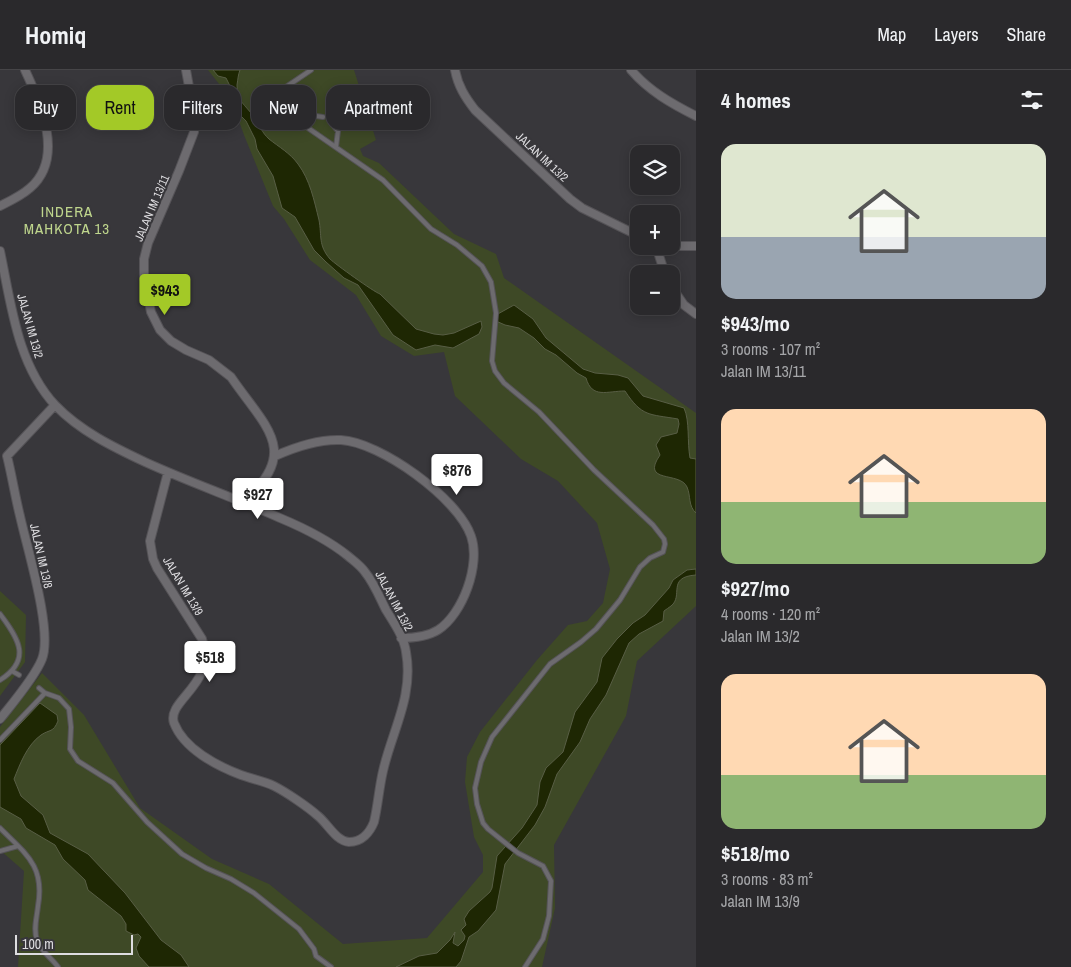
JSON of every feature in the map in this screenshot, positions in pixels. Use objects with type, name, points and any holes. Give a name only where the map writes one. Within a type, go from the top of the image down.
[{"type":"street","points":[[0,206],[29,189],[36,182],[47,157],[46,122],[25,70]]},
{"type":"street","name":"JALAN IM 13/11","points":[[186,70],[189,85]]},
{"type":"street","name":"JALAN IM 13/2","points":[[455,70],[457,82],[464,96],[475,110],[570,199],[582,208],[630,232]]},
{"type":"street","points":[[630,70],[639,80],[663,98],[696,116]]},
{"type":"street","name":"JALAN IM 13/11","points":[[194,130],[148,243],[144,259],[144,276],[151,312],[160,330],[171,341],[209,360],[231,378],[267,429],[274,442],[275,456]]},
{"type":"street","points":[[680,246],[696,246]]},
{"type":"street","name":"JALAN IM 13/2","points":[[0,251],[9,300],[23,348],[30,367],[55,405],[94,436],[110,446],[314,533],[330,542],[366,572],[402,638],[406,652],[408,678],[406,700],[383,771],[372,828],[362,838],[348,842],[340,839],[326,823]]},
{"type":"street","points":[[680,298],[696,314]]},
{"type":"street","points":[[0,450],[7,456],[55,405]]},
{"type":"street","points":[[243,502],[257,490],[267,477],[275,456],[310,444],[341,440],[372,448],[396,461],[436,491],[455,509],[471,535],[475,551],[474,565],[465,593],[451,618],[438,630],[416,638],[402,638]]},
{"type":"street","name":"JALAN IM 13/8","points":[[0,719],[42,661],[45,645],[37,587],[7,456]]},
{"type":"street","name":"JALAN IM 13/9","points":[[168,472],[150,541],[153,559],[202,639],[206,650],[201,676],[174,708],[173,720],[182,736],[201,754],[241,775],[274,786],[316,814],[326,823]]},
{"type":"lane","points":[[291,85],[311,70]]},
{"type":"lane","points":[[316,116],[323,117]]},
{"type":"lane","points":[[312,130],[384,180],[431,229],[456,245],[482,266],[491,282],[496,313],[492,360],[499,378],[539,412],[594,470],[653,525],[664,539],[665,544],[662,552],[650,558],[640,567],[620,600],[596,629],[582,642],[550,664],[492,737],[481,762],[475,788],[477,804],[483,823],[503,843],[543,866],[549,876],[551,887],[549,916],[543,939],[526,967]]},
{"type":"lane","points":[[336,147],[337,130]]},
{"type":"lane","points":[[0,614],[17,640],[21,652],[17,665],[0,680]]},
{"type":"lane","points":[[12,671],[19,675]]},
{"type":"lane","points":[[39,688],[45,693],[59,698],[69,709],[71,727],[70,749],[78,762],[113,783],[147,822],[182,854],[206,868],[231,878],[254,893],[292,923],[309,942],[316,956],[331,967]]},
{"type":"lane","points":[[0,740],[45,693]]},
{"type":"lane","points":[[0,828],[33,863],[40,880],[34,929],[36,940],[41,949],[58,967]]},
{"type":"lane","points":[[0,851],[18,846]]},
{"type":"shaded area","points":[[208,70],[354,70],[359,85],[326,85],[326,130],[373,130],[376,140],[360,149],[363,156],[379,163],[454,234],[496,254],[504,278],[696,413],[696,606],[637,661],[626,716],[554,845],[555,908],[542,967],[18,967],[24,871],[0,850],[0,727],[42,673],[84,715],[140,808],[212,859],[269,884],[343,944],[427,938],[483,872],[483,855],[474,837],[465,782],[467,757],[480,732],[537,660],[568,625],[587,621],[603,603],[610,569],[597,523],[558,481],[521,459],[455,396],[444,352],[414,356],[381,336],[356,295],[310,260],[284,219],[273,206],[244,135],[241,127],[241,85],[220,85]]},
{"type":"shaded area","points":[[213,70],[240,70],[237,85],[230,85],[226,78],[218,76]]},
{"type":"shaded area","points":[[241,100],[251,113],[251,130],[261,130],[267,137],[292,157],[302,170],[309,183],[319,220],[322,245],[330,259],[380,294],[416,329],[443,335],[454,333],[481,321],[482,327],[479,334],[453,348],[435,345],[416,350],[393,335],[358,285],[344,278],[314,250],[295,217],[282,208],[273,176],[257,149],[255,139],[246,121],[241,116]]},
{"type":"shaded area","points":[[514,305],[533,319],[546,338],[583,369],[595,373],[628,378],[643,396],[684,408],[687,419],[690,458],[696,459],[696,513],[693,510],[687,487],[683,482],[658,474],[655,470],[655,464],[660,455],[656,445],[661,437],[677,433],[678,419],[647,413],[636,406],[625,391],[601,392],[592,389],[586,378],[545,349],[534,338],[519,328],[496,321],[496,315]]},
{"type":"shaded area","points":[[696,569],[696,575],[687,576],[678,583],[675,602],[664,611],[663,621],[639,634],[629,643],[606,695],[590,719],[580,742],[557,774],[545,807],[535,825],[505,864],[496,910],[478,931],[469,937],[461,961],[456,967],[396,967],[419,956],[437,953],[455,932],[453,943],[458,946],[464,940],[465,936],[461,930],[466,925],[464,919],[469,911],[490,892],[497,856],[522,828],[537,805],[540,782],[546,768],[563,752],[575,712],[597,682],[602,658],[633,623],[645,615],[669,588],[673,580],[687,570]]},
{"type":"shaded area","points":[[0,591],[26,615],[25,662],[0,696]]},
{"type":"shaded area","points":[[40,703],[57,715],[58,721],[53,729],[36,739],[21,761],[14,779],[21,796],[43,815],[50,833],[88,854],[125,893],[161,940],[181,955],[189,967],[149,967],[139,956],[136,948],[141,937],[138,934],[134,935],[126,931],[126,924],[121,916],[88,890],[85,880],[63,859],[55,845],[26,828],[21,819],[0,807],[0,745]]},
{"type":"district","name":"INDERA MAHKOTA 13","points":[[67,220]]}]
